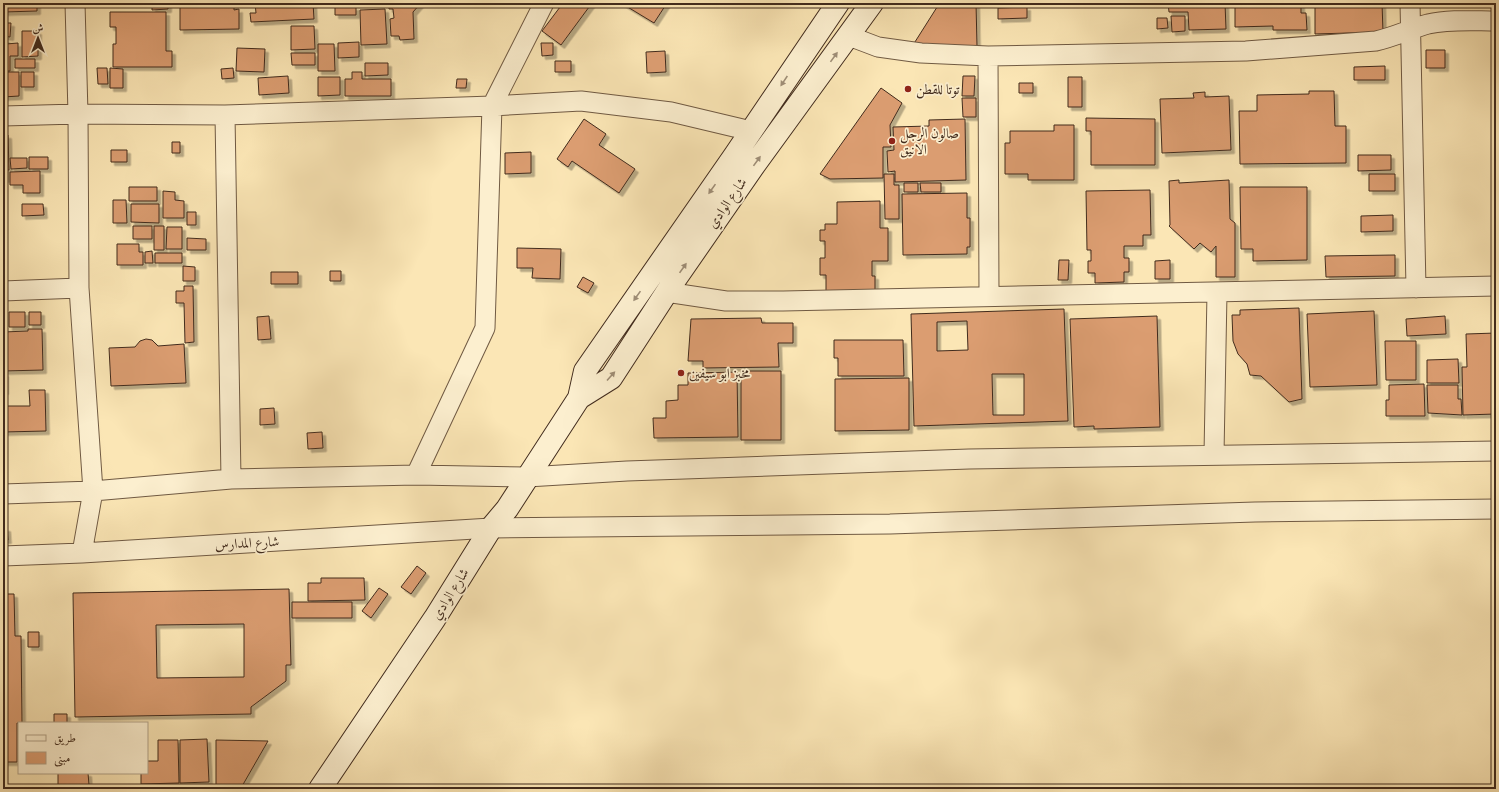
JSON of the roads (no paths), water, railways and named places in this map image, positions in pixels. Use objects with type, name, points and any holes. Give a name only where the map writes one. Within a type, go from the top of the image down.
[{"type":"main road","name":"شارع الوادي","points":[[320,789],[435,618],[491,528],[507,509],[579,398],[585,371],[838,3]]},
{"type":"main road","name":"شارع الوادي","points":[[579,398],[611,378],[666,292],[755,164],[872,3]]},
{"type":"street","points":[[76,3],[79,288],[93,491],[82,553]]},
{"type":"street","points":[[416,476],[485,328],[492,106],[544,3]]},
{"type":"street","points":[[1410,3],[1416,288]]},
{"type":"street","points":[[849,36],[878,47],[921,53],[988,56],[1246,51],[1376,41],[1394,37],[1411,29],[1430,24],[1496,21]]},
{"type":"street","points":[[988,56],[989,296]]},
{"type":"street","points":[[3,116],[78,114],[225,115],[492,106],[581,101],[671,112],[751,131]]},
{"type":"street","points":[[225,115],[231,479]]},
{"type":"street","points":[[666,292],[726,301],[1217,293],[1496,286]]},
{"type":"street","points":[[3,291],[79,288]]},
{"type":"street","points":[[1214,454],[1217,293]]},
{"type":"street","points":[[3,494],[93,491],[231,479],[416,476],[527,477],[627,471],[954,460],[1214,454],[1496,451]]},
{"type":"street","name":"شارع المدارس","points":[[3,556],[82,553],[491,528],[890,524],[1255,512],[1496,509]]},
{"type":"place","name":"توتا للقطن","points":[[908,89]]},
{"type":"place","name":"صالون الرجل الانيق","points":[[892,141]]},
{"type":"place","name":"مخبز ابو سيفين","points":[[681,373]]}]
